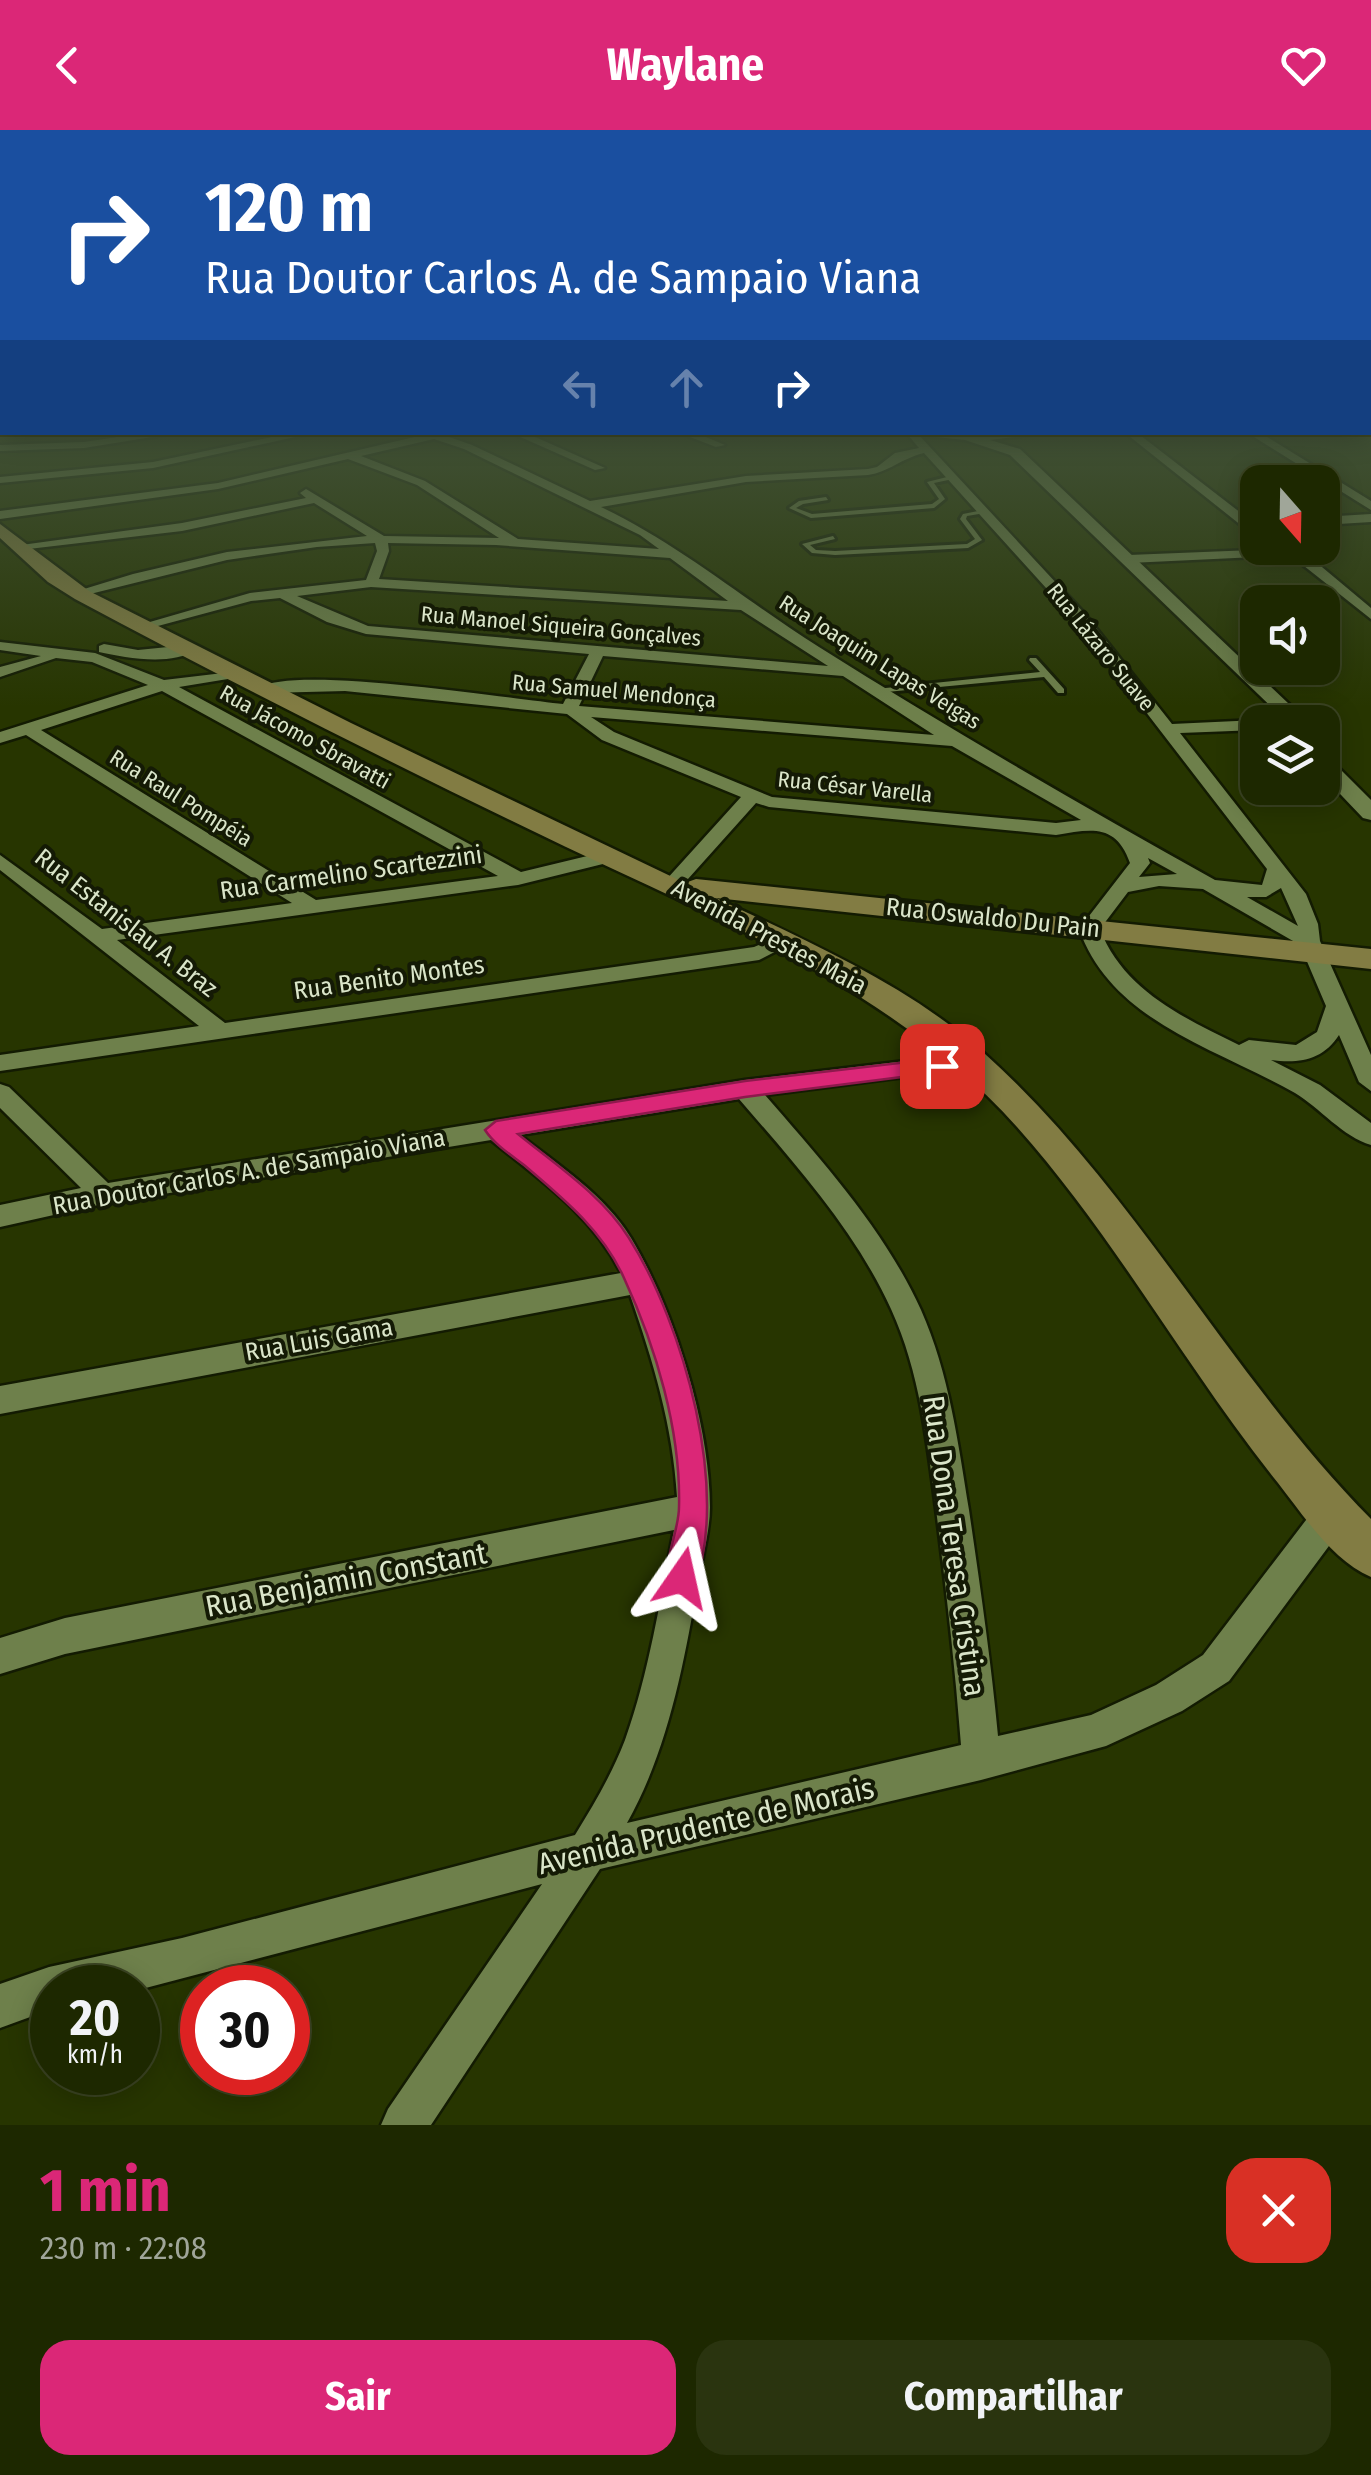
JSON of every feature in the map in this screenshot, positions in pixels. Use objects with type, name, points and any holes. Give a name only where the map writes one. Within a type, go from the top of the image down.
[{"type":"main road","name":"Avenida Prestes Maia","points":[[10,538],[78,593],[608,857],[717,906],[911,1015],[973,1062],[1081,1180],[1241,1401],[1331,1515],[1371,1553]]},
{"type":"main road","name":"Rua Oswaldo Du Pain","points":[[672,885],[1322,968]]},
{"type":"main road","name":"Rua Oswaldo Du Pain","points":[[717,906],[1091,938]]},
{"type":"main road","points":[[1322,968],[1371,959]]},
{"type":"main road","points":[[1322,968],[1371,984]]},
{"type":"street","points":[[10,538],[182,527],[216,520]]},
{"type":"street","points":[[350,520],[381,540],[383,551],[371,583]]},
{"type":"street","points":[[479,520],[516,543]]},
{"type":"street","name":"Rua Joaquim Lapas Veigas","points":[[620,520],[676,554],[744,606],[957,742],[1204,882],[1322,968]]},
{"type":"street","name":"Rua Lázaro Suave","points":[[991,520],[1080,617],[1303,907],[1322,968],[1371,1080]]},
{"type":"street","points":[[1087,520],[1240,667]]},
{"type":"street","points":[[78,593],[258,550],[381,540],[516,543],[676,554]]},
{"type":"street","points":[[1130,560],[1240,553]]},
{"type":"street","points":[[1303,565],[1371,614]]},
{"type":"street","points":[[143,626],[280,592],[371,583],[744,606]]},
{"type":"street","name":"Rua Manoel Siqueira Gonçalves","points":[[280,592],[332,619],[366,630],[846,672]]},
{"type":"street","name":"Rua Jácomo Sbravatti","points":[[0,632],[65,648],[163,685],[518,879]]},
{"type":"street","points":[[0,646],[34,650],[93,647],[138,654],[188,650]]},
{"type":"street","points":[[0,672],[65,648]]},
{"type":"street","points":[[0,660],[34,650]]},
{"type":"street","points":[[569,709],[598,651]]},
{"type":"street","points":[[0,738],[163,685],[236,674]]},
{"type":"street","points":[[1260,685],[1282,705]]},
{"type":"street","name":"Rua Samuel Mendonça","points":[[267,688],[315,687],[957,742]]},
{"type":"street","name":"Rua César Varella","points":[[569,709],[608,736],[752,796],[792,806],[1056,829],[1097,823]]},
{"type":"street","points":[[1167,729],[1240,726]]},
{"type":"street","name":"Rua Raul Pompéia","points":[[29,730],[309,905]]},
{"type":"street","points":[[1340,781],[1371,813]]},
{"type":"street","points":[[672,885],[752,796]]},
{"type":"street","points":[[1132,842],[1140,863],[1091,938],[1120,980],[1160,1012],[1304,1087],[1371,1136]]},
{"type":"street","name":"Rua Carmelino Scartezzini","points":[[100,936],[518,879],[608,857]]},
{"type":"street","name":"Rua Estanislau A. Braz","points":[[0,861],[218,1030]]},
{"type":"street","points":[[1124,887],[1149,879],[1204,882],[1259,893],[1272,888],[1276,870]]},
{"type":"street","name":"Rua Benito Montes","points":[[0,1063],[760,953],[783,942]]},
{"type":"street","points":[[1210,1039],[1280,1054],[1314,1050],[1326,1042],[1334,1027],[1322,968]]},
{"type":"street","name":"Rua Doutor Carlos A. de Sampaio Viana","points":[[0,1216],[103,1194],[745,1089],[973,1062]]},
{"type":"street","name":"Rua Dona Teresa Cristina","points":[[745,1089],[809,1162],[860,1232],[906,1310],[935,1394],[969,1622],[982,1761]]},
{"type":"street","points":[[0,1094],[103,1194]]},
{"type":"street","points":[[404,2125],[588,1852],[621,1796],[644,1739],[669,1646],[694,1510],[686,1433],[669,1363],[639,1281],[620,1243],[581,1200],[496,1130]]},
{"type":"street","name":"Rua Luis Gama","points":[[0,1400],[639,1281]]},
{"type":"street","name":"Rua Benjamin Constant","points":[[0,1656],[65,1636],[694,1510]]},
{"type":"street","name":"Avenida Prudente de Morais","points":[[0,2006],[49,1988],[182,1959],[588,1852],[1094,1733],[1169,1698],[1216,1668],[1331,1515]]},
{"type":"lane","points":[[833,538],[806,544],[814,552],[825,553],[968,546],[979,540],[964,520]]},
{"type":"lane","points":[[1033,660],[1061,691]]},
{"type":"lane","points":[[876,690],[1046,674]]},
{"type":"route","points":[[682,1578],[694,1510],[690,1450],[669,1363],[639,1281],[620,1243],[581,1200],[496,1130],[745,1089],[942,1066]]}]
